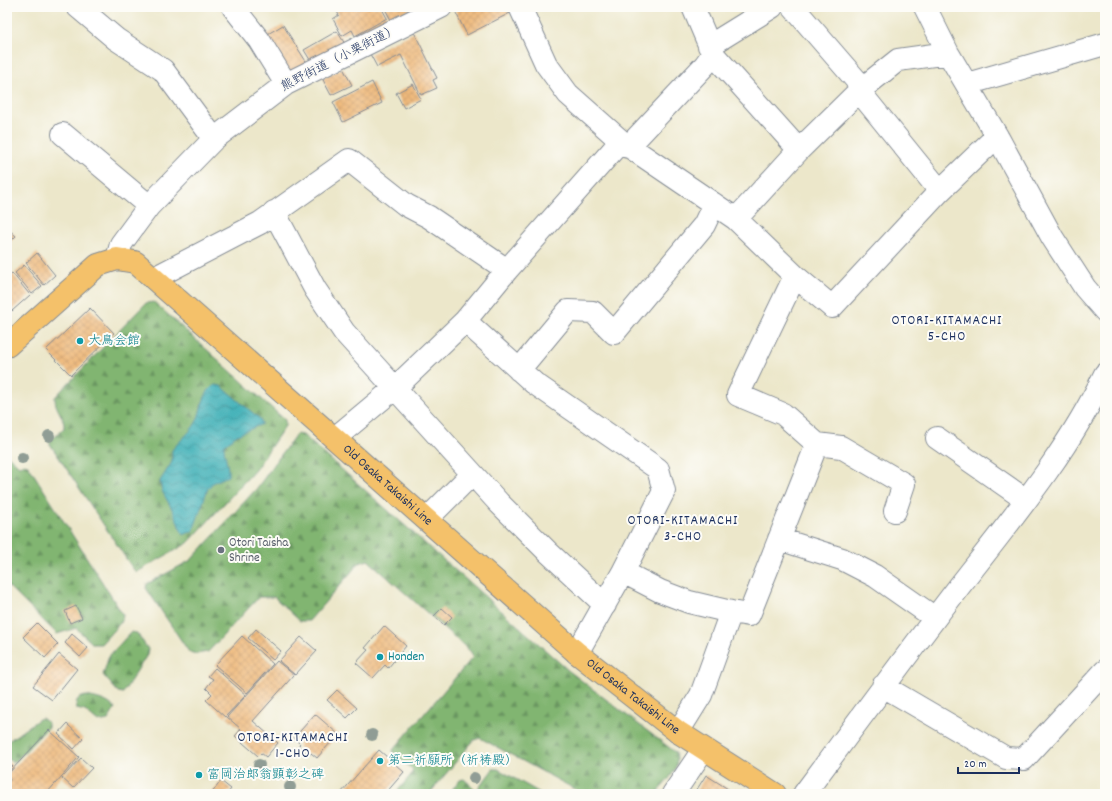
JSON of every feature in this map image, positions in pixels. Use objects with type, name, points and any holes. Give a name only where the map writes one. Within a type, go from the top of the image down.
[{"type":"main road","name":"Old Osaka Takaishi Line","points":[[7,346],[98,265],[117,259],[135,262],[577,653],[703,750],[775,794]]},
{"type":"street","points":[[78,7],[116,39],[163,70],[214,139]]},
{"type":"street","points":[[233,7],[259,40],[286,84]]},
{"type":"street","points":[[520,7],[546,64],[568,94],[625,144],[736,219],[832,308],[940,191],[997,136]]},
{"type":"street","points":[[693,7],[711,50],[799,150]]},
{"type":"street","points":[[335,438],[395,388],[465,321],[507,270],[625,144],[705,65],[711,50],[772,7]]},
{"type":"street","points":[[793,7],[861,89],[940,191]]},
{"type":"street","points":[[925,7],[948,53],[997,136],[1052,237],[1085,288],[1105,311]]},
{"type":"street","name":"熊野街道（小栗街道）","points":[[117,259],[121,244],[149,206],[214,139],[286,84],[429,10]]},
{"type":"street","points":[[967,84],[1105,44]]},
{"type":"street","points":[[736,219],[799,150],[861,89],[898,60],[948,53]]},
{"type":"street","points":[[62,134],[149,206]]},
{"type":"street","points":[[154,278],[260,223],[349,160],[406,206],[429,217],[507,270]]},
{"type":"street","points":[[519,370],[568,311],[593,312],[614,333],[704,225],[714,204]]},
{"type":"street","points":[[274,212],[315,290],[344,332],[472,474],[548,552],[605,605]]},
{"type":"street","points":[[796,276],[738,395],[783,414],[817,444],[841,447],[904,484],[895,511]]},
{"type":"street","points":[[465,321],[534,384],[658,469],[664,491],[623,572],[577,653]]},
{"type":"street","points":[[804,794],[883,686],[1026,500],[1092,401],[1105,374]]},
{"type":"street","points":[[937,438],[1026,500]]},
{"type":"street","points":[[623,572],[689,602],[749,615],[817,444]]},
{"type":"street","points":[[427,519],[472,474]]},
{"type":"street","points":[[779,539],[842,559],[875,576],[935,618]]},
{"type":"street","points":[[678,732],[701,695],[731,612]]},
{"type":"street","points":[[883,686],[1006,758],[1024,759],[1105,671]]},
{"type":"street","points":[[673,794],[703,750]]},
{"type":"green space","points":[[154,302],[285,420],[285,426],[255,470],[188,543],[137,572],[133,569],[50,444],[50,440],[64,428],[63,420],[56,405],[55,397],[146,303]]},
{"type":"green space","points":[[296,434],[303,435],[569,671],[675,752],[677,764],[675,769],[656,794],[623,794],[616,790],[612,794],[584,794],[480,738],[474,740],[429,794],[395,794],[411,775],[413,770],[394,754],[393,750],[473,657],[471,652],[368,560],[359,563],[309,621],[300,621],[274,597],[259,597],[208,652],[196,654],[189,652],[146,588],[147,584],[191,560],[257,488]]},
{"type":"green space","points":[[7,455],[19,466],[24,464],[28,465],[123,615],[121,622],[101,644],[93,644],[76,628],[57,634],[7,585]]},
{"type":"green space","points":[[131,632],[137,633],[148,649],[147,655],[123,693],[118,692],[103,675],[109,656]]},
{"type":"green space","points":[[86,696],[109,703],[115,709],[108,720],[98,722],[85,711],[77,709],[76,702],[79,698]]},
{"type":"green space","points":[[42,718],[48,723],[48,727],[16,761],[12,762],[7,758],[7,742]]},
{"type":"green space","points":[[493,769],[498,769],[542,794],[448,794],[460,780],[464,779],[476,790],[478,789]]},
{"type":"water","points":[[215,385],[221,386],[260,419],[262,424],[237,435],[224,445],[228,476],[214,482],[208,488],[193,531],[183,535],[172,509],[162,491],[160,481],[172,462],[172,450],[193,427],[208,391]]},
{"type":"building","points":[[334,7],[381,7],[387,18],[355,36],[352,30],[342,36],[333,19],[339,15]]},
{"type":"building","points":[[384,7],[414,7],[391,20]]},
{"type":"building","points":[[463,7],[507,7],[510,13],[467,35],[455,11]]},
{"type":"building","points":[[283,25],[307,63],[289,74],[266,35]]},
{"type":"building","points":[[337,31],[345,44],[312,63],[304,50]]},
{"type":"building","points":[[414,32],[437,78],[433,80],[437,88],[421,95],[401,55],[377,67],[370,54]]},
{"type":"building","points":[[343,68],[352,85],[331,95],[322,78]]},
{"type":"building","points":[[372,82],[382,103],[343,122],[333,102]]},
{"type":"building","points":[[413,84],[421,99],[404,108],[396,93]]},
{"type":"building","points":[[7,228],[16,236],[7,245]]},
{"type":"building","points":[[37,253],[55,275],[44,285],[26,263]]},
{"type":"building","points":[[24,265],[42,286],[32,294],[15,273]]},
{"type":"building","points":[[12,273],[30,295],[12,311],[7,305],[7,277]]},
{"type":"building","name":"大鳥会館","points":[[90,308],[114,333],[71,375],[46,350]]},
{"type":"building","points":[[76,606],[82,618],[70,623],[65,611]]},
{"type":"building","points":[[442,608],[452,617],[444,625],[434,616]]},
{"type":"building","points":[[37,623],[58,644],[45,658],[23,637]]},
{"type":"building","name":"Honden","points":[[384,626],[406,646],[388,668],[385,665],[373,678],[356,663],[368,650],[365,648]]},
{"type":"building","points":[[256,629],[281,651],[273,660],[248,638]]},
{"type":"building","points":[[72,634],[88,648],[80,657],[65,643]]},
{"type":"building","points":[[242,636],[273,664],[247,693],[215,665]]},
{"type":"building","points":[[301,637],[317,651],[295,675],[279,661]]},
{"type":"building","points":[[59,654],[77,669],[52,700],[33,686]]},
{"type":"building","points":[[277,661],[294,675],[253,721],[278,743],[266,757],[261,753],[258,756],[235,736],[241,729],[227,717]]},
{"type":"building","points":[[215,668],[246,695],[225,717],[206,700],[212,694],[206,688],[213,679],[208,676]]},
{"type":"building","points":[[337,690],[357,708],[347,718],[327,700]]},
{"type":"building","points":[[315,714],[338,734],[317,758],[311,753],[309,755],[298,746],[300,744],[294,738]]},
{"type":"building","points":[[67,724],[83,739],[74,749],[58,734]]},
{"type":"building","points":[[49,730],[79,757],[46,794],[7,794],[7,784],[10,780],[7,775]]},
{"type":"building","name":"第二祈願所（祈祷殿）","points":[[379,750],[404,772],[385,794],[340,794]]},
{"type":"building","points":[[81,758],[92,768],[73,788],[62,778]]},
{"type":"building","points":[[7,761],[13,767],[7,774]]},
{"type":"building","points":[[706,775],[736,794],[694,794]]},
{"type":"building","points":[[221,781],[231,789],[227,794],[211,794]]},
{"type":"place","name":"大鳥会館","points":[[80,341]]},
{"type":"place","name":"Otori Taisha Shrine","points":[[221,550]]},
{"type":"place","name":"Honden","points":[[380,657]]},
{"type":"place","name":"第二祈願所（祈祷殿）","points":[[380,761]]},
{"type":"place","name":"富岡治郎翁顕彰之碑","points":[[199,775]]},
{"type":"district","name":"OTORI-KITAMACHI 5-CHO","points":[[947,330]]},
{"type":"district","name":"OTORI-KITAMACHI 3-CHO","points":[[683,530]]},
{"type":"district","name":"OTORI-KITAMACHI 1-CHO","points":[[293,746]]}]
